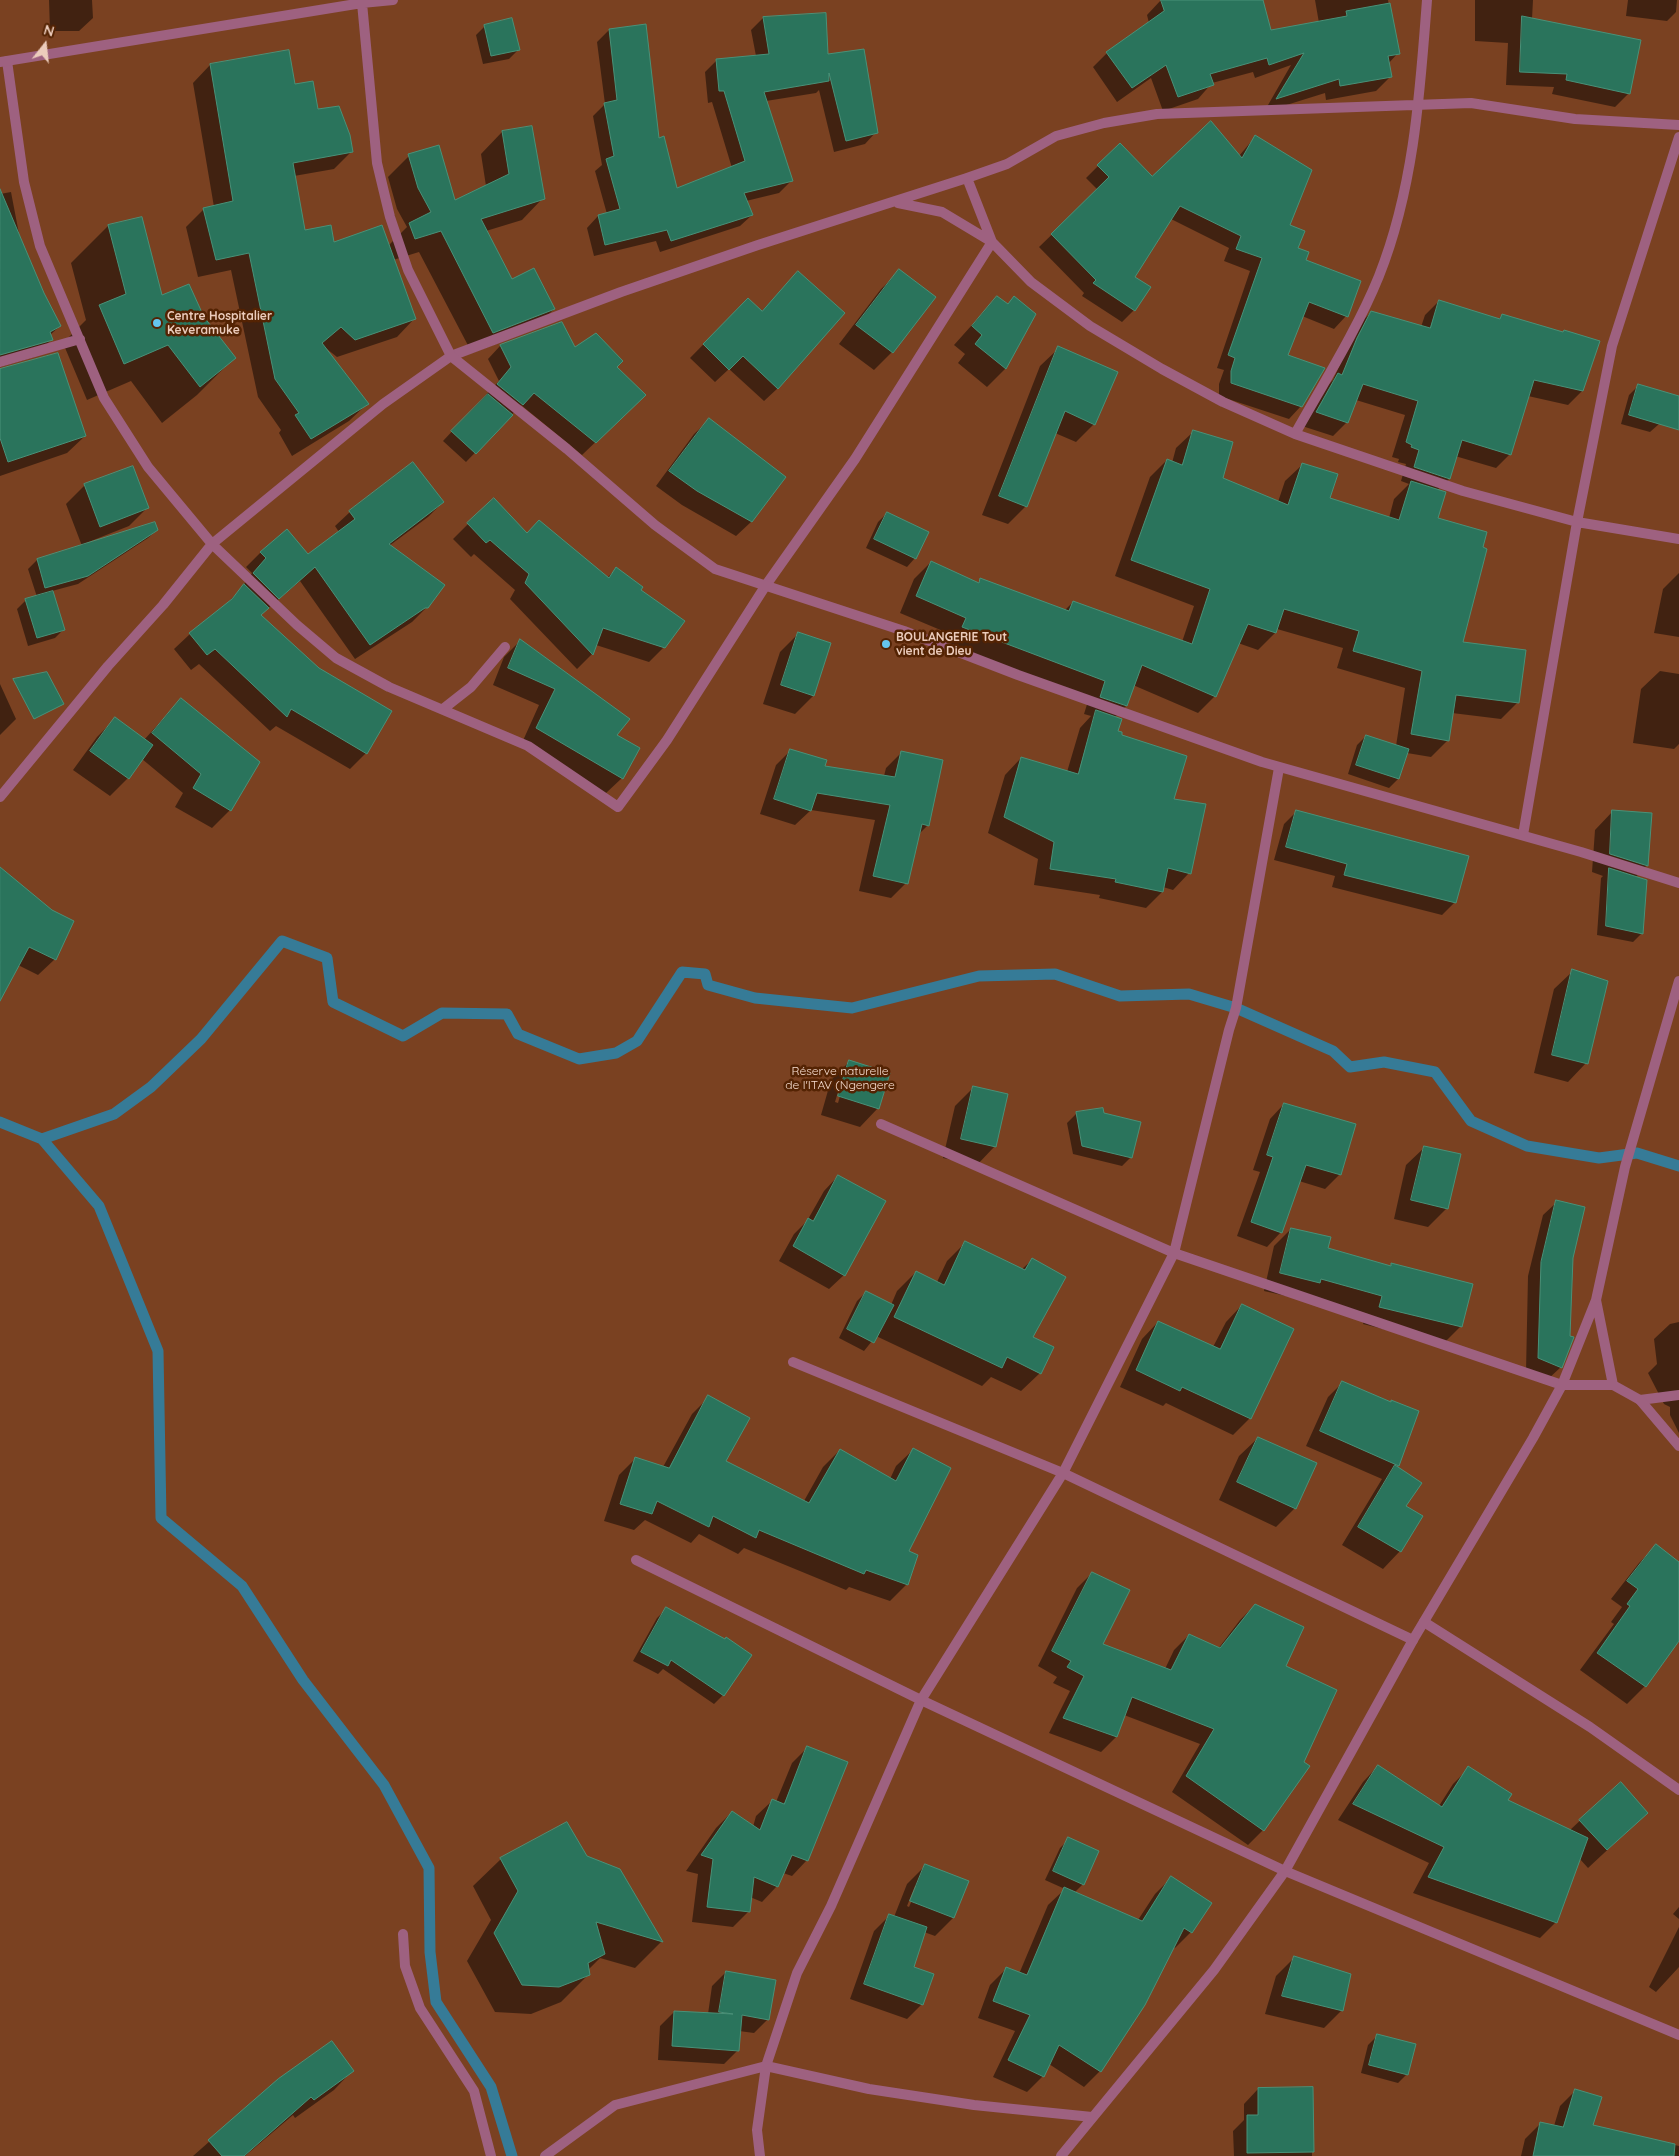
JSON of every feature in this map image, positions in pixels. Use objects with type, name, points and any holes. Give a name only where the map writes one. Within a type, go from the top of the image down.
[{"type":"street","points":[[393,0],[363,2],[3,62],[24,182],[40,246],[104,398],[148,467],[212,544],[297,625],[336,658],[389,687],[528,746],[618,807],[667,740],[766,585],[855,459],[992,242]]},
{"type":"street","points":[[1295,434],[1360,316],[1379,276],[1395,225],[1408,177],[1419,103],[1427,0]]},
{"type":"street","points":[[363,2],[377,163],[388,208],[408,270],[451,356],[567,449],[655,525],[715,569],[904,631],[1018,675],[1278,768],[1522,835],[1679,883]]},
{"type":"street","points":[[0,797],[96,681],[163,605],[212,544],[383,404],[451,356],[620,292],[758,245],[967,178],[1006,164],[1056,136],[1104,123],[1157,114],[1419,103],[1471,103],[1575,119],[1679,125]]},
{"type":"street","points":[[1522,835],[1577,522],[1612,346],[1679,137]]},
{"type":"street","points":[[967,178],[992,242]]},
{"type":"street","points":[[896,202],[942,212],[992,242],[1031,282],[1090,326],[1162,370],[1224,402],[1295,434],[1463,491],[1577,522],[1679,539]]},
{"type":"street","points":[[0,362],[80,339]]},
{"type":"street","points":[[443,709],[471,687],[505,648]]},
{"type":"street","points":[[760,2156],[756,2130],[766,2066],[797,1974],[831,1906],[921,1700],[1063,1473],[1174,1253],[1236,1008],[1278,768]]},
{"type":"street","points":[[1061,2156],[1214,1970],[1285,1870],[1413,1640],[1533,1438],[1562,1385],[1596,1300],[1625,1167],[1679,981]]},
{"type":"street","points":[[881,1124],[1174,1253],[1562,1385],[1612,1385],[1640,1400],[1679,1446]]},
{"type":"street","points":[[1596,1300],[1612,1385]]},
{"type":"street","points":[[793,1362],[1063,1473],[1413,1640]]},
{"type":"street","points":[[1640,1400],[1679,1395]]},
{"type":"street","points":[[636,1560],[921,1700],[1285,1870],[1679,2035]]},
{"type":"street","points":[[1424,1622],[1590,1726],[1679,1790]]},
{"type":"street","points":[[403,1934],[404,1966],[420,2008],[474,2091],[491,2156]]},
{"type":"street","points":[[546,2156],[615,2105],[766,2066],[888,2092],[974,2105],[1092,2117]]},
{"type":"green space","name":"Réserve naturelle de l'ITAV (Ngengere","points":[[0,0],[1679,0],[1679,2156],[0,2156]]},
{"type":"building","points":[[1161,0],[1263,0],[1271,30],[1347,16],[1346,11],[1390,3],[1400,54],[1388,56],[1392,77],[1340,86],[1339,79],[1276,99],[1304,53],[1269,65],[1267,58],[1210,74],[1214,85],[1178,97],[1166,65],[1132,88],[1106,52],[1164,11]]},
{"type":"building","points":[[826,13],[828,54],[864,49],[878,133],[846,141],[829,73],[829,81],[764,92],[793,181],[744,193],[753,215],[671,241],[667,230],[605,245],[598,215],[620,209],[606,159],[614,156],[604,103],[617,100],[609,29],[646,24],[659,138],[664,136],[677,188],[745,161],[724,91],[719,91],[716,59],[769,54],[763,17]]},
{"type":"building","points":[[1522,16],[1641,40],[1630,94],[1566,80],[1567,74],[1520,72]]},
{"type":"building","points":[[512,18],[520,50],[491,56],[484,25]]},
{"type":"building","points":[[289,50],[295,84],[313,81],[318,109],[339,106],[350,135],[353,152],[293,163],[305,230],[331,225],[334,242],[382,225],[416,319],[355,340],[341,327],[322,343],[369,404],[311,439],[295,415],[299,413],[275,379],[249,253],[216,260],[203,208],[233,201],[210,64]]},
{"type":"building","points":[[1211,121],[1242,158],[1255,135],[1312,170],[1290,225],[1305,231],[1298,248],[1309,252],[1306,260],[1361,281],[1348,317],[1309,302],[1288,355],[1325,368],[1302,407],[1231,383],[1231,371],[1235,358],[1228,355],[1262,258],[1236,249],[1241,236],[1180,206],[1135,277],[1151,287],[1135,311],[1093,283],[1096,280],[1051,234],[1109,177],[1097,165],[1120,143],[1152,176]]},
{"type":"building","points":[[532,126],[545,199],[481,219],[512,279],[534,268],[555,309],[493,333],[441,231],[415,239],[409,223],[431,212],[418,188],[408,154],[439,145],[455,200],[509,174],[502,131]]},
{"type":"building","points":[[0,189],[44,293],[61,326],[50,332],[53,340],[0,355]]},
{"type":"building","points":[[142,217],[162,295],[189,284],[204,317],[236,358],[200,387],[168,345],[124,364],[99,305],[126,294],[108,225]]},
{"type":"building","points":[[899,269],[936,297],[893,353],[856,325]]},
{"type":"building","points":[[798,271],[845,313],[778,389],[743,356],[729,370],[703,344],[748,298],[762,311]]},
{"type":"building","points":[[997,296],[1008,304],[1014,296],[1036,314],[1006,369],[975,344],[982,335],[972,326]]},
{"type":"building","points":[[1439,300],[1500,319],[1502,314],[1600,341],[1583,391],[1534,380],[1511,455],[1462,440],[1450,479],[1414,467],[1419,450],[1411,447],[1412,445],[1406,442],[1418,401],[1363,384],[1348,423],[1316,412],[1338,373],[1342,375],[1357,338],[1371,311],[1430,328]]},
{"type":"building","points":[[562,322],[575,347],[596,333],[623,361],[617,367],[646,395],[596,443],[534,393],[523,405],[497,384],[511,367],[500,345]]},
{"type":"building","points":[[1058,346],[1118,372],[1095,425],[1065,411],[1027,507],[999,496]]},
{"type":"building","points":[[58,353],[86,436],[8,462],[0,438],[0,369]]},
{"type":"building","points":[[1638,384],[1679,396],[1679,430],[1629,415]]},
{"type":"building","points":[[488,394],[513,415],[476,454],[451,431]]},
{"type":"building","points":[[709,418],[786,477],[752,522],[697,491],[669,471]]},
{"type":"building","points":[[1193,430],[1233,442],[1223,478],[1288,505],[1302,463],[1338,474],[1330,498],[1399,520],[1411,481],[1446,492],[1438,518],[1487,532],[1483,547],[1487,549],[1463,642],[1526,650],[1519,703],[1456,695],[1449,741],[1411,734],[1422,671],[1353,651],[1359,631],[1284,609],[1276,633],[1248,624],[1216,697],[1142,665],[1127,706],[1100,697],[1105,681],[962,627],[966,618],[916,596],[931,561],[979,583],[980,578],[1069,611],[1073,601],[1192,644],[1210,589],[1131,560],[1167,459],[1182,465]]},
{"type":"building","points":[[413,462],[444,502],[389,544],[445,585],[428,608],[425,608],[370,645],[315,567],[279,599],[253,573],[266,558],[260,552],[287,529],[308,554],[355,519],[349,511]]},
{"type":"building","points":[[133,466],[149,508],[100,527],[84,484]]},
{"type":"building","points":[[494,498],[527,533],[539,520],[609,578],[616,567],[643,587],[641,590],[685,621],[665,648],[603,628],[593,655],[525,583],[529,574],[490,540],[486,543],[467,523]]},
{"type":"building","points":[[887,512],[929,532],[916,559],[874,539]]},
{"type":"building","points":[[155,522],[158,530],[88,576],[45,588],[37,559]]},
{"type":"building","points":[[244,584],[269,608],[261,615],[319,668],[392,711],[367,754],[291,709],[287,717],[215,649],[207,655],[189,633],[232,599]]},
{"type":"building","points":[[53,591],[65,630],[37,638],[25,599]]},
{"type":"building","points":[[798,632],[831,643],[814,696],[781,685]]},
{"type":"building","points":[[520,639],[630,719],[617,735],[640,748],[623,779],[536,728],[555,689],[508,668]]},
{"type":"building","points":[[47,672],[64,704],[34,719],[13,679]]},
{"type":"building","points":[[181,698],[260,762],[231,811],[193,788],[201,774],[152,733]]},
{"type":"building","points":[[1096,710],[1122,719],[1118,731],[1122,732],[1122,735],[1187,756],[1174,799],[1206,804],[1191,874],[1168,868],[1163,892],[1115,882],[1116,879],[1050,869],[1054,842],[1004,817],[1021,757],[1078,774]]},
{"type":"building","points":[[115,717],[153,745],[129,779],[90,751]]},
{"type":"building","points":[[1366,735],[1409,749],[1399,779],[1356,765]]},
{"type":"building","points":[[790,749],[827,760],[825,766],[895,777],[901,751],[943,760],[929,826],[922,824],[908,884],[873,876],[890,805],[817,793],[811,811],[774,799]]},
{"type":"building","points":[[1296,810],[1469,856],[1456,903],[1344,875],[1347,864],[1286,847]]},
{"type":"building","points":[[1612,810],[1652,813],[1648,866],[1610,854]]},
{"type":"building","points":[[0,867],[52,910],[74,921],[56,960],[29,947],[0,1001]]},
{"type":"building","points":[[1609,868],[1647,880],[1643,934],[1606,926]]},
{"type":"building","points":[[1572,969],[1608,981],[1588,1064],[1552,1055]]},
{"type":"building","points":[[849,1060],[890,1073],[879,1109],[838,1096]]},
{"type":"building","points":[[973,1086],[1008,1094],[996,1147],[961,1139]]},
{"type":"building","points":[[1284,1103],[1356,1124],[1341,1175],[1306,1165],[1282,1233],[1251,1222],[1273,1157],[1267,1155]]},
{"type":"building","points":[[1103,1108],[1104,1113],[1141,1122],[1132,1158],[1082,1146],[1076,1112]]},
{"type":"building","points":[[1424,1146],[1461,1154],[1448,1209],[1411,1200]]},
{"type":"building","points":[[838,1175],[886,1201],[845,1276],[793,1246],[808,1218],[813,1221]]},
{"type":"building","points":[[1556,1200],[1585,1207],[1573,1258],[1570,1336],[1574,1337],[1562,1368],[1538,1358],[1541,1262]]},
{"type":"building","points":[[1291,1228],[1331,1237],[1328,1248],[1391,1266],[1391,1263],[1473,1284],[1462,1327],[1379,1307],[1382,1296],[1321,1279],[1320,1283],[1280,1273]]},
{"type":"building","points":[[965,1241],[1025,1270],[1032,1258],[1066,1277],[1033,1337],[1054,1347],[1041,1374],[1007,1357],[1002,1368],[894,1317],[916,1271],[944,1285]]},
{"type":"building","points":[[866,1291],[894,1305],[874,1343],[847,1329]]},
{"type":"building","points":[[1242,1304],[1294,1329],[1251,1419],[1182,1387],[1180,1391],[1136,1370],[1158,1321],[1220,1349]]},
{"type":"building","points":[[1342,1381],[1391,1402],[1391,1400],[1419,1411],[1399,1466],[1320,1431]]},
{"type":"building","points":[[708,1395],[750,1418],[726,1461],[809,1503],[840,1449],[896,1481],[913,1448],[951,1468],[909,1551],[918,1555],[908,1585],[866,1570],[864,1574],[759,1530],[756,1538],[713,1516],[709,1527],[657,1501],[652,1514],[620,1504],[635,1457],[669,1468]]},
{"type":"building","points":[[1258,1437],[1317,1463],[1296,1509],[1237,1482]]},
{"type":"building","points":[[1395,1465],[1422,1483],[1406,1506],[1423,1516],[1401,1552],[1358,1527]]},
{"type":"building","points":[[1656,1544],[1679,1562],[1679,1641],[1646,1687],[1597,1653],[1630,1606],[1627,1604],[1638,1589],[1627,1581]]},
{"type":"building","points":[[1092,1572],[1130,1590],[1103,1644],[1171,1670],[1189,1634],[1220,1648],[1255,1604],[1304,1627],[1286,1666],[1337,1690],[1304,1762],[1310,1766],[1264,1831],[1186,1776],[1214,1729],[1132,1697],[1117,1737],[1063,1718],[1084,1676],[1067,1667],[1071,1661],[1052,1651]]},
{"type":"building","points":[[666,1607],[725,1639],[726,1637],[752,1655],[724,1696],[671,1660],[668,1666],[641,1652]]},
{"type":"building","points":[[807,1746],[848,1762],[808,1861],[792,1855],[778,1887],[754,1877],[750,1912],[707,1907],[713,1859],[701,1855],[732,1811],[760,1830],[772,1799],[784,1804]]},
{"type":"building","points":[[1378,1765],[1442,1807],[1468,1766],[1512,1794],[1508,1800],[1588,1838],[1557,1923],[1428,1877],[1444,1847],[1353,1804]]},
{"type":"building","points":[[1621,1782],[1648,1813],[1607,1850],[1579,1820]]},
{"type":"building","points":[[567,1822],[587,1856],[620,1869],[663,1942],[596,1922],[605,1954],[588,1963],[590,1975],[559,1987],[522,1985],[494,1933],[518,1891],[500,1858]]},
{"type":"building","points":[[1068,1837],[1099,1851],[1084,1885],[1053,1871]]},
{"type":"building","points":[[925,1864],[969,1881],[954,1918],[910,1901]]},
{"type":"building","points":[[1171,1876],[1212,1903],[1192,1933],[1184,1928],[1145,2005],[1101,2072],[1059,2045],[1044,2077],[1008,2060],[1030,2015],[993,2001],[1006,1967],[1027,1975],[1064,1887],[1142,1921]]},
{"type":"building","points":[[889,1914],[927,1927],[914,1967],[934,1974],[923,2005],[864,1984]]},
{"type":"building","points":[[1294,1956],[1351,1974],[1343,2011],[1282,1996]]},
{"type":"building","points":[[726,1971],[776,1980],[769,2020],[742,2015],[739,2051],[672,2046],[674,2011],[733,2014],[719,2012]]},
{"type":"building","points":[[1377,2034],[1416,2044],[1408,2075],[1369,2065]]},
{"type":"building","points":[[332,2041],[354,2071],[314,2100],[311,2097],[244,2156],[222,2156],[208,2140],[278,2079]]},
{"type":"building","points":[[1313,2087],[1314,2152],[1247,2153],[1247,2115],[1258,2115],[1258,2088]]},
{"type":"building","points":[[1575,2089],[1602,2097],[1593,2125],[1675,2144],[1674,2156],[1533,2156],[1540,2122],[1563,2127]]},
{"type":"waterway","points":[[42,1139],[114,1114],[151,1087],[201,1039],[282,941],[327,958],[333,1002],[403,1036],[442,1013],[507,1014],[518,1034],[579,1059],[616,1053],[637,1041],[682,972],[705,974],[708,985],[755,998],[852,1008],[979,976],[1055,974],[1120,996],[1189,994],[1236,1008],[1333,1051],[1350,1067],[1384,1062],[1435,1072],[1471,1121],[1527,1146],[1599,1158],[1637,1153],[1679,1166]]},
{"type":"waterway","points":[[0,1122],[42,1139],[99,1206],[158,1351],[161,1518],[242,1586],[303,1680],[384,1785],[429,1868],[430,1952],[436,2002],[491,2087],[512,2156]]},
{"type":"place","name":"Centre Hospitalier Keveramuke","points":[[157,323]]},
{"type":"place","name":"BOULANGERIE Tout vient de Dieu","points":[[886,644]]}]
